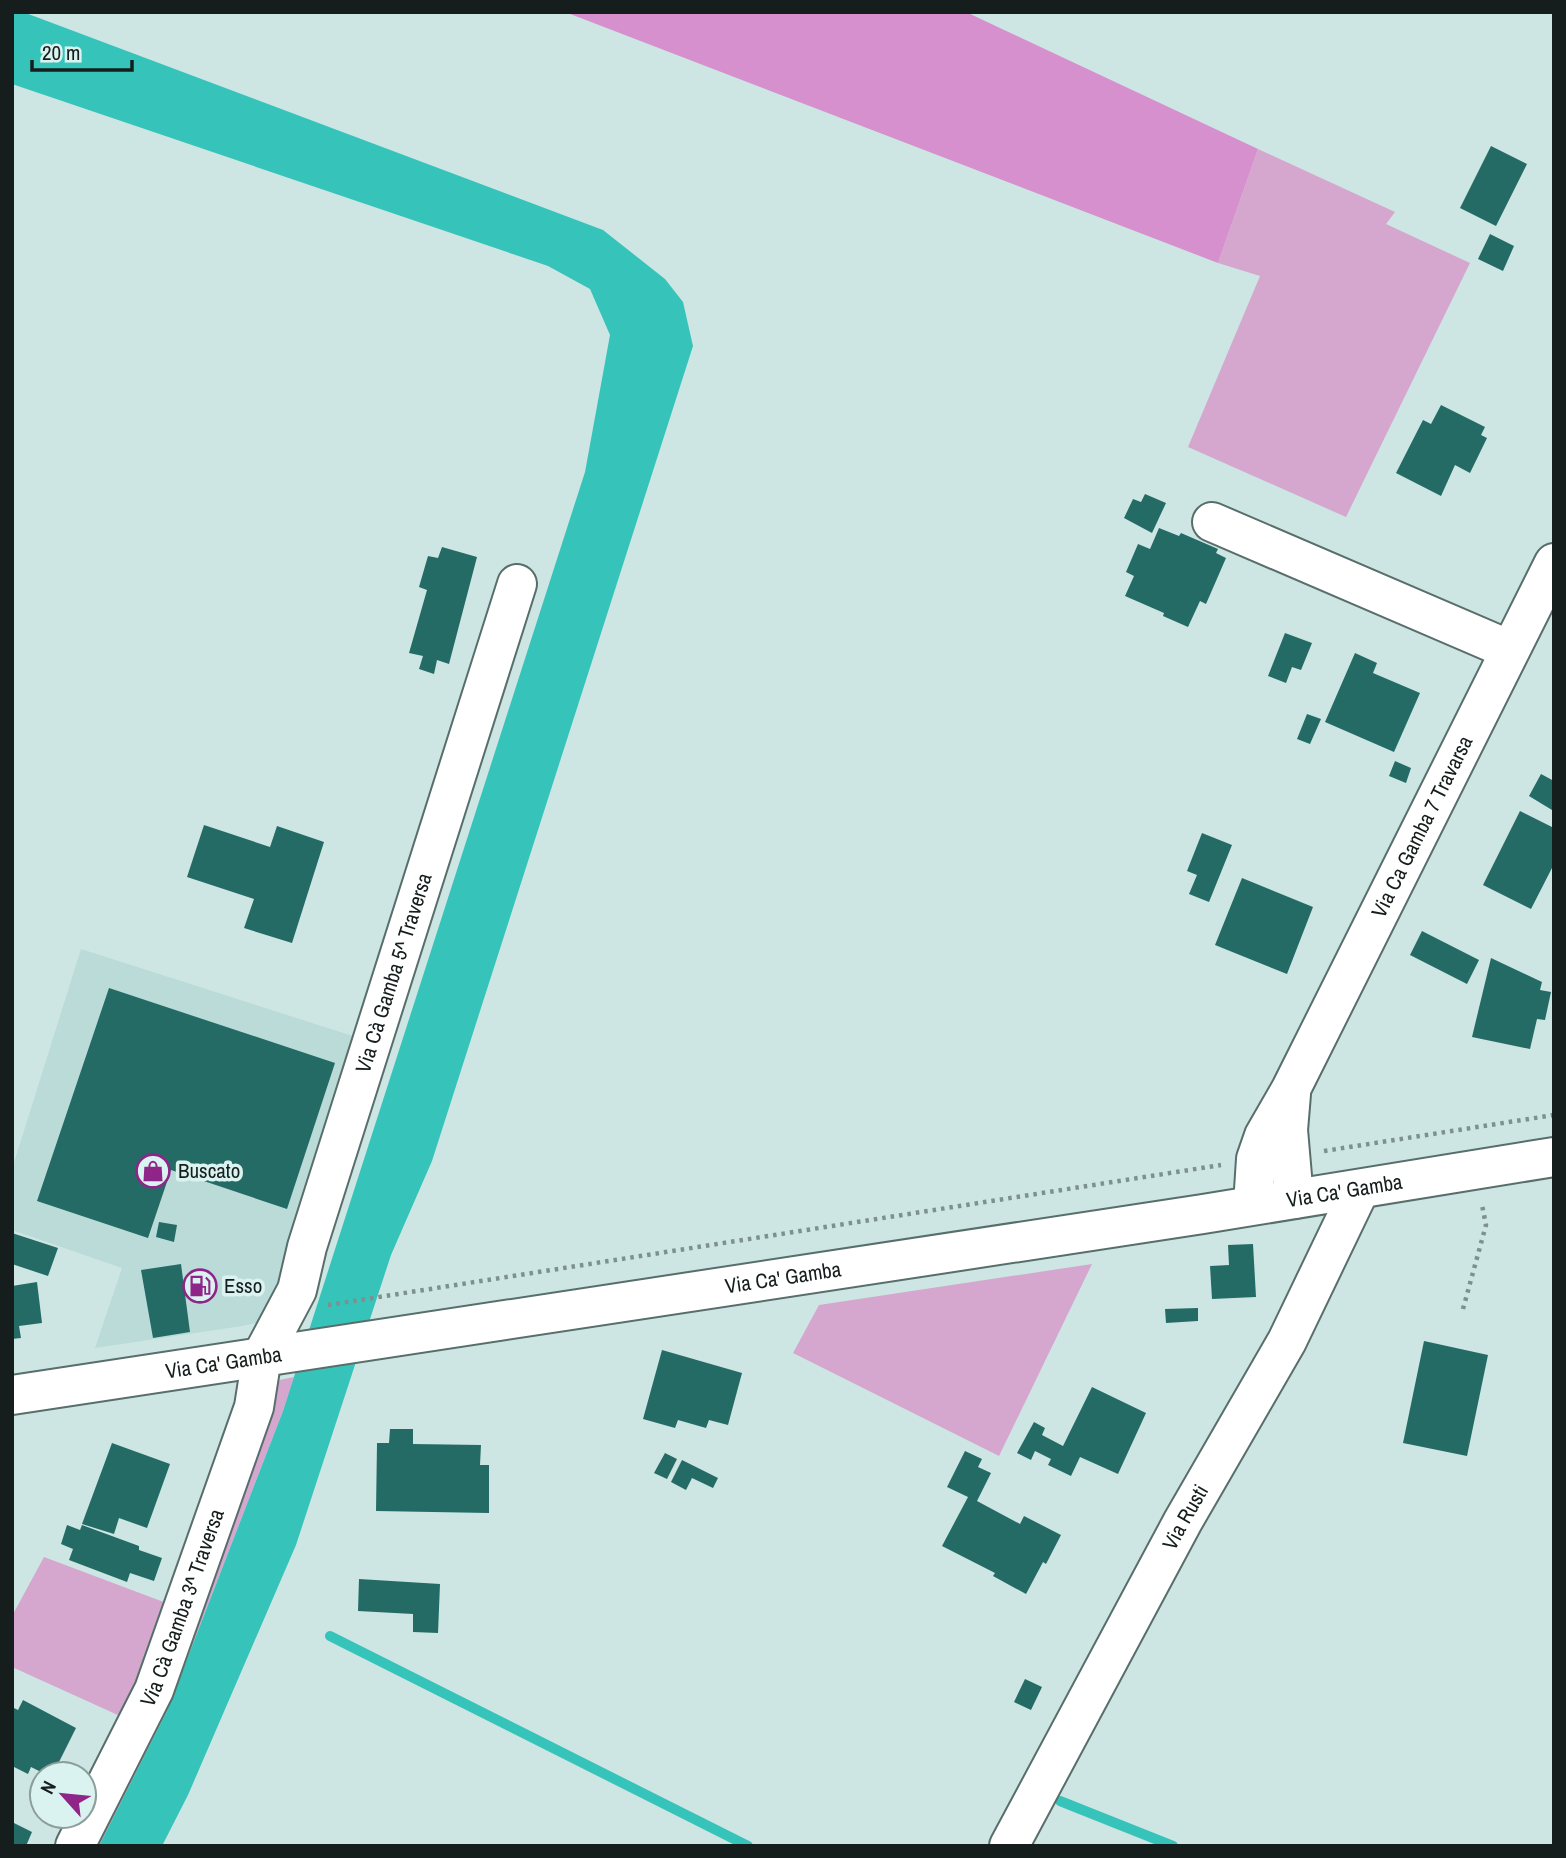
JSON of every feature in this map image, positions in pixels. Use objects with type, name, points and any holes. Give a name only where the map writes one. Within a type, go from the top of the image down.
[{"type":"street","points":[[1212,522],[1510,650]]},
{"type":"street","name":"Via Ca Gamba 7 Travarsa","points":[[1294,1199],[1264,1136],[1291,1089],[1554,563]]},
{"type":"street","name":"Via Cà Gamba 5^ Traversa","points":[[281,1354],[307,1247],[517,584]]},
{"type":"street","name":"Via Ca' Gamba","points":[[12,1395],[1554,1157]]},
{"type":"street","name":"Via Ca Gamba 7 Travarsa","points":[[1253,1205],[1273,1158]]},
{"type":"street","name":"Via Rusti","points":[[1009,1846],[1171,1543],[1287,1341],[1360,1189]]},
{"type":"street","name":"Via Cà Gamba 3^ Traversa","points":[[75,1846],[154,1690],[254,1407],[281,1354]]},
{"type":"path","points":[[319,1306],[1554,1115]]},
{"type":"path","points":[[1463,1309],[1486,1224],[1476,1170]]},
{"type":"shaded area","points":[[565,12],[966,12],[1258,149],[1218,263]]},
{"type":"shaded area","points":[[1258,149],[1395,212],[1386,224],[1470,263],[1346,517],[1188,447],[1260,276],[1218,263]]},
{"type":"shaded area","points":[[81,949],[359,1038],[293,1252],[266,1321],[95,1348],[122,1268],[12,1230],[12,1169]]},
{"type":"shaded area","points":[[1092,1264],[999,1456],[793,1353],[819,1305]]},
{"type":"shaded area","points":[[294,1377],[167,1711],[99,1846],[84,1846],[90,1830],[98,1830],[98,1811],[270,1382]]},
{"type":"shaded area","points":[[44,1557],[169,1604],[149,1657],[120,1716],[12,1667],[12,1616]]},
{"type":"water","points":[[12,12],[23,12],[603,230],[665,279],[683,302],[693,346],[432,1161],[391,1255],[296,1545],[188,1795],[162,1846],[99,1846],[167,1711],[283,1411],[585,472],[610,335],[590,289],[548,266],[12,84]]},
{"type":"building","points":[[1491,146],[1527,164],[1496,226],[1460,208]]},
{"type":"building","points":[[1490,234],[1514,246],[1503,271],[1478,259]]},
{"type":"building","points":[[1441,405],[1485,427],[1481,435],[1487,438],[1470,473],[1455,465],[1441,496],[1396,473],[1423,420],[1431,424]]},
{"type":"building","points":[[1145,494],[1166,503],[1152,533],[1124,518],[1133,499],[1141,502]]},
{"type":"building","points":[[1159,528],[1179,536],[1181,533],[1218,549],[1216,553],[1226,558],[1206,604],[1200,601],[1188,627],[1125,596],[1134,576],[1126,572],[1138,544],[1150,549]]},
{"type":"building","points":[[442,547],[477,557],[449,664],[437,660],[434,674],[419,669],[423,656],[409,653],[427,590],[419,587],[428,556],[438,558]]},
{"type":"building","points":[[1285,633],[1312,643],[1301,670],[1292,667],[1286,683],[1268,676]]},
{"type":"building","points":[[1355,653],[1377,663],[1373,673],[1420,693],[1394,752],[1325,722]]},
{"type":"building","points":[[1307,714],[1321,719],[1310,744],[1297,739]]},
{"type":"building","points":[[1395,761],[1411,768],[1406,783],[1389,776]]},
{"type":"building","points":[[1541,774],[1554,781],[1552,810],[1529,796]]},
{"type":"building","points":[[1520,811],[1554,828],[1554,864],[1531,909],[1483,885]]},
{"type":"building","points":[[204,825],[270,847],[277,826],[324,842],[292,943],[244,928],[254,899],[187,877]]},
{"type":"building","points":[[1202,833],[1232,845],[1209,902],[1189,894],[1197,875],[1187,871]]},
{"type":"building","points":[[1242,878],[1313,907],[1287,974],[1215,945]]},
{"type":"building","points":[[1422,931],[1479,960],[1467,984],[1410,955]]},
{"type":"building","points":[[1491,958],[1542,982],[1540,990],[1551,992],[1545,1020],[1537,1019],[1530,1049],[1472,1037]]},
{"type":"building","points":[[109,988],[335,1063],[287,1209],[171,1170],[148,1238],[37,1201]]},
{"type":"building","points":[[159,1222],[177,1225],[174,1242],[156,1237]]},
{"type":"building","points":[[12,1233],[58,1248],[48,1276],[12,1264]]},
{"type":"building","points":[[1253,1244],[1256,1297],[1212,1299],[1210,1266],[1229,1265],[1228,1245]]},
{"type":"building","points":[[181,1264],[190,1332],[153,1338],[141,1270]]},
{"type":"building","points":[[37,1282],[42,1323],[19,1326],[21,1338],[12,1339],[12,1286]]},
{"type":"building","points":[[1198,1308],[1198,1321],[1166,1323],[1165,1309]]},
{"type":"building","points":[[1424,1341],[1488,1355],[1467,1456],[1403,1443]]},
{"type":"building","points":[[662,1350],[742,1373],[728,1425],[709,1420],[706,1428],[678,1420],[675,1428],[643,1419]]},
{"type":"building","points":[[1092,1387],[1146,1413],[1118,1474],[1080,1457],[1071,1476],[1048,1465],[1051,1459],[1035,1451],[1031,1460],[1017,1453],[1034,1422],[1045,1428],[1042,1435],[1063,1446]]},
{"type":"building","points":[[390,1429],[413,1429],[413,1444],[481,1445],[480,1465],[489,1465],[489,1513],[376,1511],[377,1443],[389,1443]]},
{"type":"building","points":[[112,1443],[170,1464],[147,1528],[119,1518],[114,1534],[82,1524]]},
{"type":"building","points":[[965,1451],[982,1459],[978,1467],[991,1473],[977,1501],[1020,1524],[1024,1516],[1061,1535],[1026,1594],[993,1576],[995,1573],[942,1546],[968,1497],[947,1487]]},
{"type":"building","points":[[665,1453],[677,1459],[667,1479],[654,1473]]},
{"type":"building","points":[[682,1460],[718,1478],[713,1488],[692,1478],[686,1490],[671,1482]]},
{"type":"building","points":[[67,1525],[80,1530],[82,1525],[139,1546],[139,1550],[162,1558],[154,1581],[130,1573],[127,1582],[69,1560],[73,1549],[61,1544]]},
{"type":"building","points":[[359,1579],[440,1584],[438,1633],[413,1632],[413,1614],[358,1611]]},
{"type":"building","points":[[1025,1679],[1042,1687],[1031,1710],[1014,1702]]},
{"type":"building","points":[[23,1700],[76,1728],[60,1760],[28,1760],[28,1774],[12,1766],[12,1707],[18,1710]]},
{"type":"building","points":[[12,1822],[32,1832],[26,1846],[12,1846]]},
{"type":"waterway","points":[[330,1636],[748,1846]]},
{"type":"waterway","points":[[1060,1801],[1173,1846]]},
{"type":"place","name":"Buscato","points":[[153,1171]]},
{"type":"place","name":"Esso","points":[[200,1286]]}]
